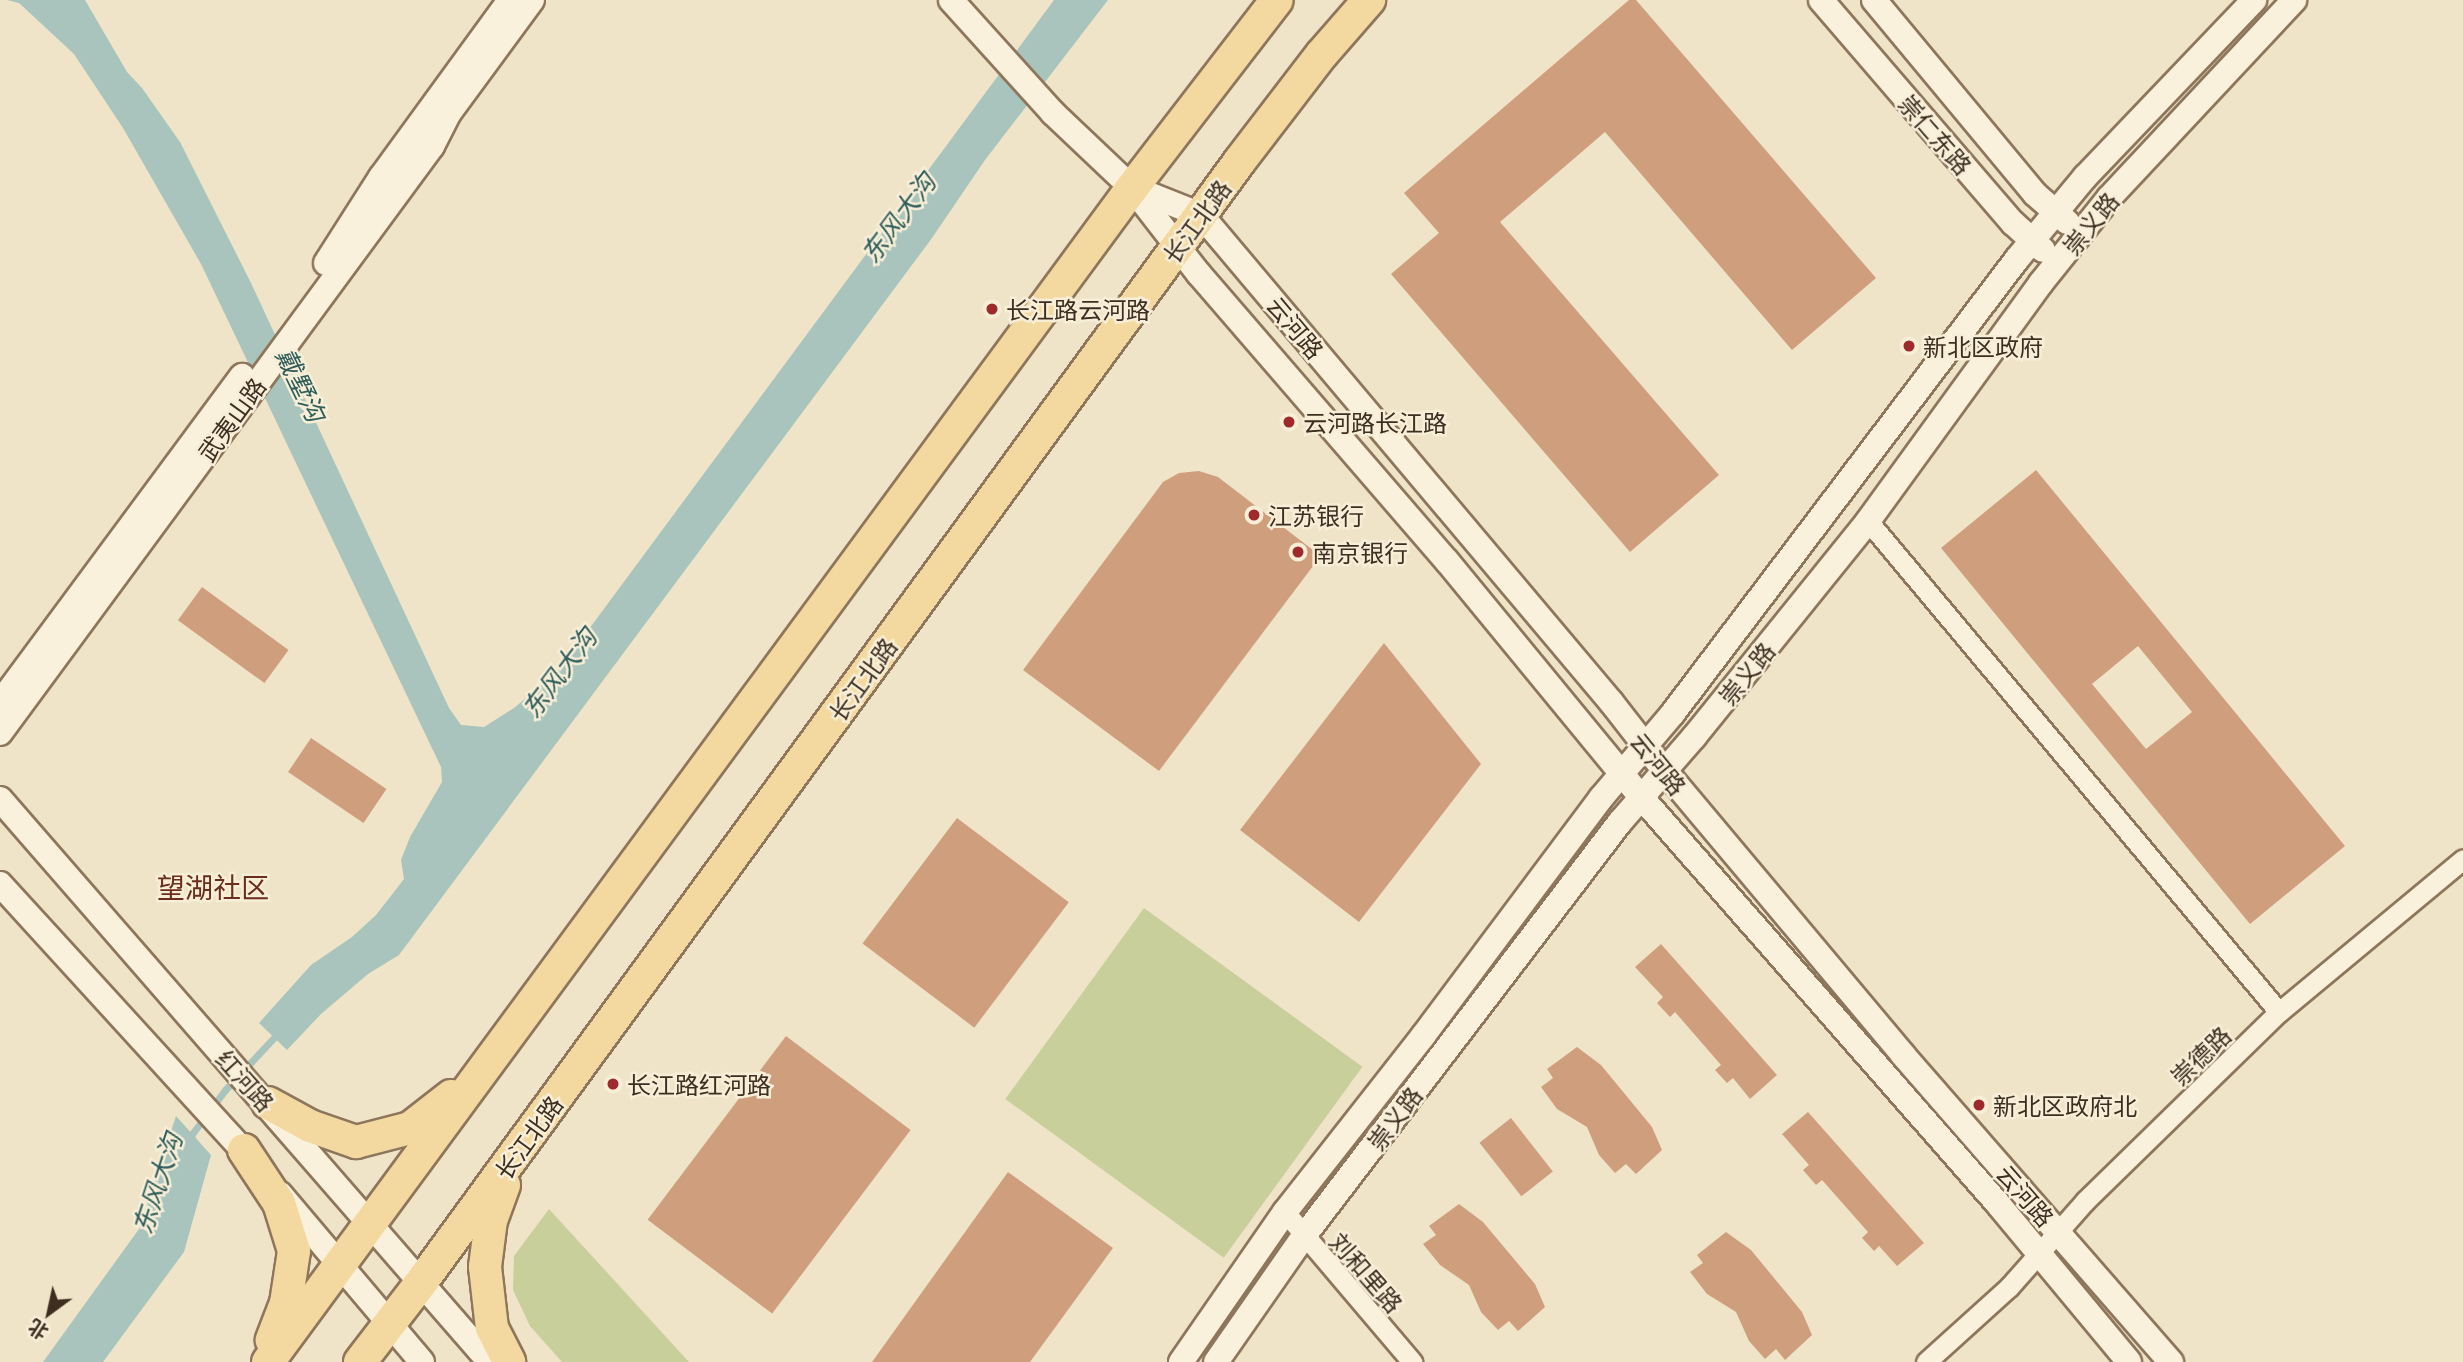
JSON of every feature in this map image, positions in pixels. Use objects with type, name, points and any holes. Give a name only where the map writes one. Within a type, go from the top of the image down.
[{"type":"main road","points":[[268,1362],[1132,188],[1277,0]]},
{"type":"main road","name":"长江北路","points":[[360,1362],[420,1284],[1177,246],[1322,54],[1369,0]]},
{"type":"main road","points":[[268,1103],[310,1126],[356,1142],[410,1128],[480,1074]]},
{"type":"main road","points":[[244,1150],[279,1203],[294,1251],[286,1303],[263,1362]]},
{"type":"main road","points":[[509,1362],[492,1328],[485,1267],[492,1220],[515,1154]]},
{"type":"street","name":"武夷山路","points":[[286,333],[382,177],[510,0]]},
{"type":"street","name":"武夷山路","points":[[0,703],[432,146],[449,113],[532,0]]},
{"type":"street","name":"云河路","points":[[951,0],[1053,113],[1132,188],[1177,246],[1447,561],[1642,798],[2039,1253],[2129,1362]]},
{"type":"street","name":"崇仁东路","points":[[1821,0],[2013,223],[2057,263]]},
{"type":"street","name":"崇仁东路","points":[[1874,0],[2035,194],[2081,234]]},
{"type":"street","name":"崇义路","points":[[1181,1362],[1285,1212],[2032,240],[2055,212],[2254,0]]},
{"type":"street","name":"崇义路","points":[[1216,1362],[1304,1236],[1642,798],[1868,521],[2057,263],[2109,198],[2294,0]]},
{"type":"street","name":"云河路","points":[[1132,188],[1200,215],[1612,703],[1665,771],[1903,1055],[2171,1362]]},
{"type":"street","name":"武夷山路","points":[[0,733],[248,382]]},
{"type":"street","points":[[1868,521],[2279,1012]]},
{"type":"street","name":"红河路","points":[[0,799],[268,1103],[420,1284],[490,1362]]},
{"type":"street","name":"崇德路","points":[[1926,1362],[2009,1287],[2057,1232],[2279,1012],[2463,859]]},
{"type":"street","name":"红河路","points":[[0,884],[244,1150],[422,1362]]},
{"type":"street","name":"刘和里路","points":[[1285,1212],[1412,1362]]},
{"type":"green space","points":[[1144,908],[1362,1067],[1224,1258],[1005,1099]]},
{"type":"green space","points":[[549,1209],[689,1362],[562,1362],[530,1326],[513,1290],[514,1256]]},
{"type":"water","points":[[7,0],[85,0],[127,72],[142,88],[180,142],[251,283],[449,708],[461,725],[484,727],[514,708],[558,671],[1054,0],[1108,0],[985,160],[932,238],[399,955],[368,974],[321,1014],[287,1050],[259,1023],[311,965],[352,937],[376,915],[404,879],[401,860],[410,837],[442,782],[441,767],[201,264],[123,128],[74,54],[19,3]]},
{"type":"water","points":[[176,1116],[211,1155],[184,1252],[103,1362],[43,1362],[139,1229]]},
{"type":"building","points":[[1629,0],[1636,0],[1876,278],[1792,350],[1605,132],[1500,222],[1719,475],[1630,552],[1391,274],[1439,233],[1404,193]]},
{"type":"building","points":[[2036,470],[2345,846],[2250,924],[1941,548]],"holes":[[[2138,646],[2192,712],[2146,749],[2092,684]]]},
{"type":"building","points":[[1199,471],[1218,477],[1313,550],[1313,566],[1159,771],[1023,670],[1163,482],[1179,473]]},
{"type":"building","points":[[202,587],[289,650],[264,683],[178,620]]},
{"type":"building","points":[[1384,643],[1481,764],[1359,922],[1240,830]]},
{"type":"building","points":[[311,738],[386,789],[364,823],[288,772]]},
{"type":"building","points":[[957,818],[1069,902],[974,1028],[863,943]]},
{"type":"building","points":[[1661,944],[1777,1075],[1750,1099],[1733,1078],[1727,1083],[1715,1070],[1721,1065],[1675,1012],[1670,1017],[1657,1003],[1663,997],[1635,967]]},
{"type":"building","points":[[786,1036],[911,1130],[772,1314],[648,1220]]},
{"type":"building","points":[[1577,1047],[1601,1065],[1652,1127],[1662,1150],[1636,1174],[1626,1164],[1615,1173],[1599,1155],[1587,1127],[1557,1109],[1541,1087],[1553,1078],[1547,1069]]},
{"type":"building","points":[[1808,1112],[1924,1243],[1897,1266],[1879,1246],[1874,1251],[1862,1238],[1868,1232],[1822,1180],[1816,1185],[1803,1170],[1809,1165],[1782,1134]]},
{"type":"building","points":[[1511,1118],[1553,1172],[1521,1196],[1479,1143]]},
{"type":"building","points":[[1008,1172],[1113,1248],[1030,1362],[872,1362]]},
{"type":"building","points":[[1459,1204],[1483,1222],[1535,1284],[1545,1307],[1518,1331],[1509,1321],[1498,1330],[1481,1312],[1469,1285],[1440,1265],[1423,1244],[1436,1235],[1429,1226]]},
{"type":"building","points":[[1726,1232],[1751,1250],[1802,1312],[1812,1335],[1785,1360],[1776,1349],[1765,1359],[1749,1341],[1736,1312],[1707,1294],[1690,1272],[1703,1263],[1697,1255]]},
{"type":"waterway","name":"东风大沟","points":[[189,1142],[225,1090],[281,1030]]},
{"type":"place","name":"长江路云河路","points":[[992,309]]},
{"type":"place","name":"新北区政府","points":[[1909,346]]},
{"type":"place","name":"云河路长江路","points":[[1289,422]]},
{"type":"place","name":"江苏银行","points":[[1254,515]]},
{"type":"place","name":"南京银行","points":[[1298,552]]},
{"type":"place","name":"长江路红河路","points":[[613,1084]]},
{"type":"place","name":"新北区政府北","points":[[1979,1105]]},
{"type":"district","name":"望湖社区","points":[[213,886]]},
{"type":"water label","name":"戴墅沟","points":[[302,384]]}]
